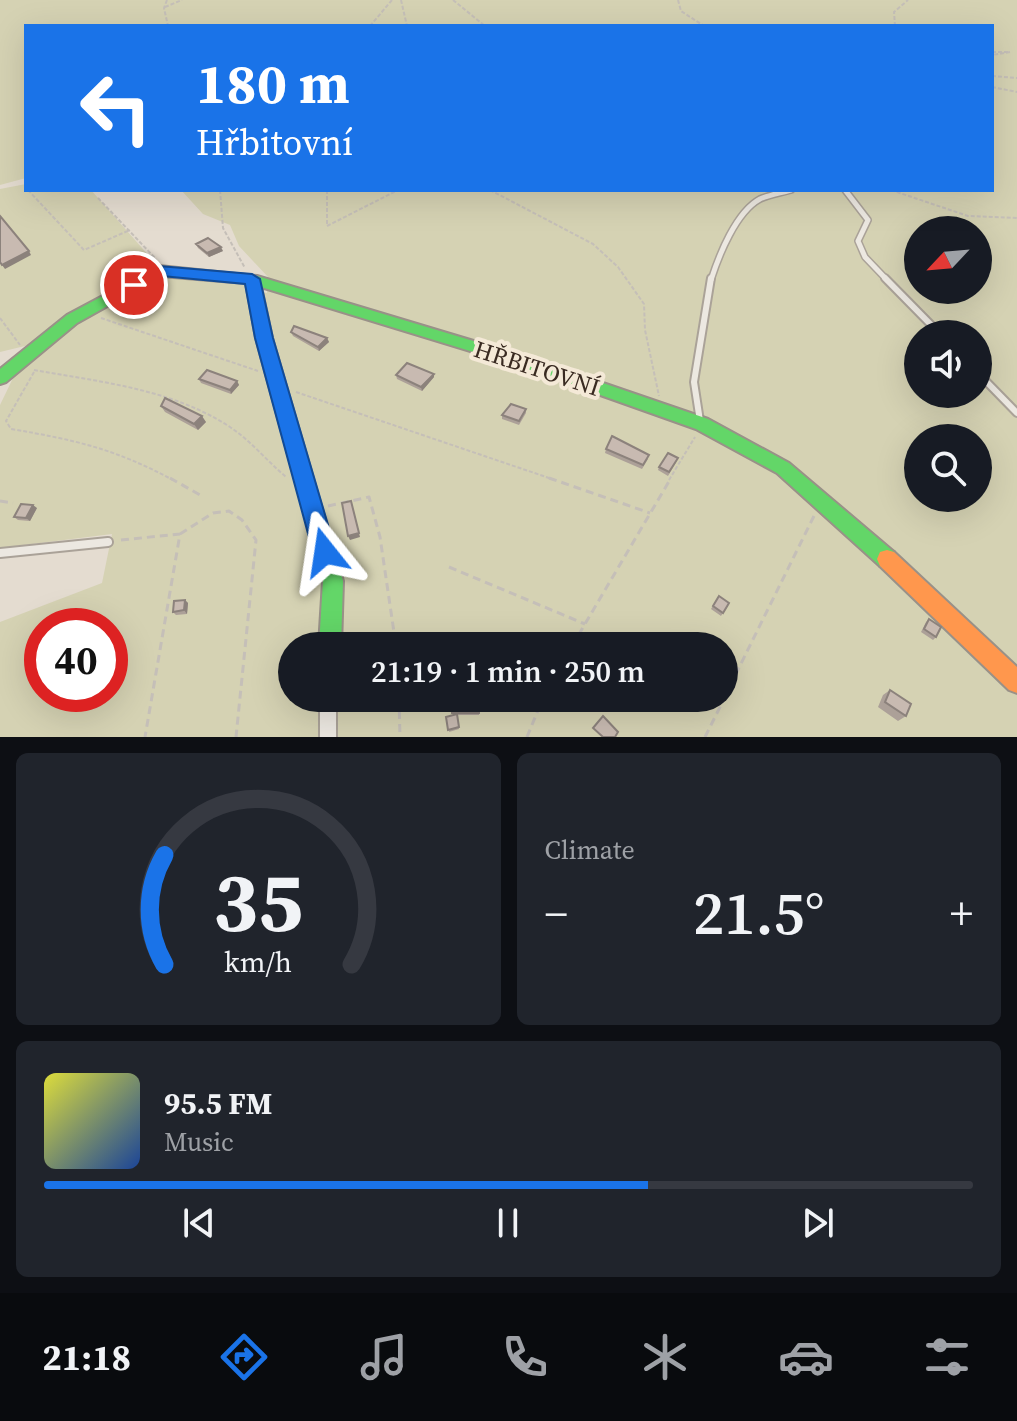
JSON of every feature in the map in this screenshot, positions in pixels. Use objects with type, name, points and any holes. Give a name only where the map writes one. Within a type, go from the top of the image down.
[{"type":"street","name":"HŘBITOVNÍ","points":[[159,271],[252,279],[521,361],[701,424],[783,468],[945,611],[1017,682]]},
{"type":"street","points":[[0,378],[27,363],[84,312],[159,271]]},
{"type":"street","points":[[252,279],[275,381],[333,581],[331,632]]},
{"type":"street","points":[[328,712],[328,737]]},
{"type":"lane","points":[[701,424],[694,382],[710,282],[718,258],[749,208],[761,199],[784,192]]},
{"type":"lane","points":[[847,192],[868,220],[858,241],[865,257],[926,320]]},
{"type":"lane","points":[[992,387],[1017,413]]},
{"type":"lane","points":[[0,553],[108,542]]},
{"type":"path","points":[[167,0],[164,8],[168,24]]},
{"type":"path","points":[[164,8],[182,0]]},
{"type":"path","points":[[372,24],[392,0]]},
{"type":"path","points":[[401,0],[407,24]]},
{"type":"path","points":[[453,0],[483,24]]},
{"type":"path","points":[[678,0],[681,11],[701,24]]},
{"type":"path","points":[[895,24],[894,12],[908,0]]},
{"type":"path","points":[[994,76],[1017,78]]},
{"type":"path","points":[[994,87],[1017,92]]},
{"type":"path","points":[[30,192],[84,250],[130,230]]},
{"type":"path","points":[[220,192],[223,228],[252,279]]},
{"type":"path","points":[[327,192],[327,226],[394,192]]},
{"type":"path","points":[[494,192],[593,244],[618,267],[644,304],[645,330],[662,409]]},
{"type":"path","points":[[896,192],[957,215],[998,220],[1017,218]]},
{"type":"path","points":[[98,198],[157,261],[159,271]]},
{"type":"path","points":[[84,312],[650,513]]},
{"type":"path","points":[[0,318],[33,378],[6,421],[11,429],[69,439],[127,455],[200,495]]},
{"type":"path","points":[[27,363],[116,382],[209,414],[233,429],[295,485],[307,491]]},
{"type":"path","points":[[581,632],[701,424]]},
{"type":"path","points":[[313,510],[369,497],[383,552],[394,632]]},
{"type":"path","points":[[738,670],[822,500]]},
{"type":"path","points":[[0,501],[13,503]]},
{"type":"path","points":[[108,542],[180,534],[213,513],[229,511],[242,520],[256,540],[236,737]]},
{"type":"path","points":[[145,737],[180,534]]},
{"type":"path","points":[[449,567],[586,624]]},
{"type":"path","points":[[399,712],[400,737]]},
{"type":"path","points":[[527,737],[537,712]]},
{"type":"path","points":[[705,737],[717,712]]},
{"type":"shaded area","points":[[0,0],[1017,0],[1017,737],[0,737],[0,622],[24,613],[24,712],[128,712],[128,608],[37,608],[102,583],[112,534],[0,548],[0,405],[29,345],[0,352],[0,189],[24,184],[24,192],[93,192],[157,265],[143,283],[177,275],[248,284],[249,289],[267,293],[268,277],[239,246],[230,225],[203,214],[183,192],[994,192],[994,24],[24,24],[24,179],[0,185]]},
{"type":"building","points":[[0,216],[29,251],[2,265],[0,262]]},
{"type":"building","points":[[208,238],[221,247],[207,253],[196,244]]},
{"type":"building","points":[[294,326],[327,338],[318,347],[291,332]]},
{"type":"building","points":[[407,363],[434,374],[421,387],[396,375]]},
{"type":"building","points":[[207,370],[237,381],[230,390],[199,379]]},
{"type":"building","points":[[165,398],[202,416],[194,424],[161,406]]},
{"type":"building","points":[[511,404],[526,409],[519,421],[502,415]]},
{"type":"building","points":[[612,436],[649,455],[643,465],[606,449]]},
{"type":"building","points":[[668,453],[678,458],[669,472],[659,467]]},
{"type":"building","points":[[351,501],[359,533],[348,536],[342,503]]},
{"type":"building","points":[[21,504],[33,505],[26,518],[14,517]]},
{"type":"building","points":[[719,596],[729,603],[723,613],[713,606]]},
{"type":"building","points":[[185,600],[184,610],[173,612],[174,601]]},
{"type":"building","points":[[929,619],[941,627],[936,637],[924,629]]},
{"type":"building","points":[[890,690],[911,704],[906,716],[885,702]]},
{"type":"building","points":[[457,714],[459,727],[448,730],[446,717]]},
{"type":"building","points":[[603,716],[618,732],[615,737],[603,737],[593,728]]},
{"type":"traffic: fast","points":[[0,378],[72,319],[159,271],[252,279],[521,361],[702,424],[783,468],[887,559]]},
{"type":"traffic: fast","points":[[252,279],[264,338],[333,581],[331,632]]},
{"type":"traffic: slow","points":[[887,559],[1017,682]]},
{"type":"route","points":[[134,285],[159,271],[252,279],[264,338],[325,552]]}]
